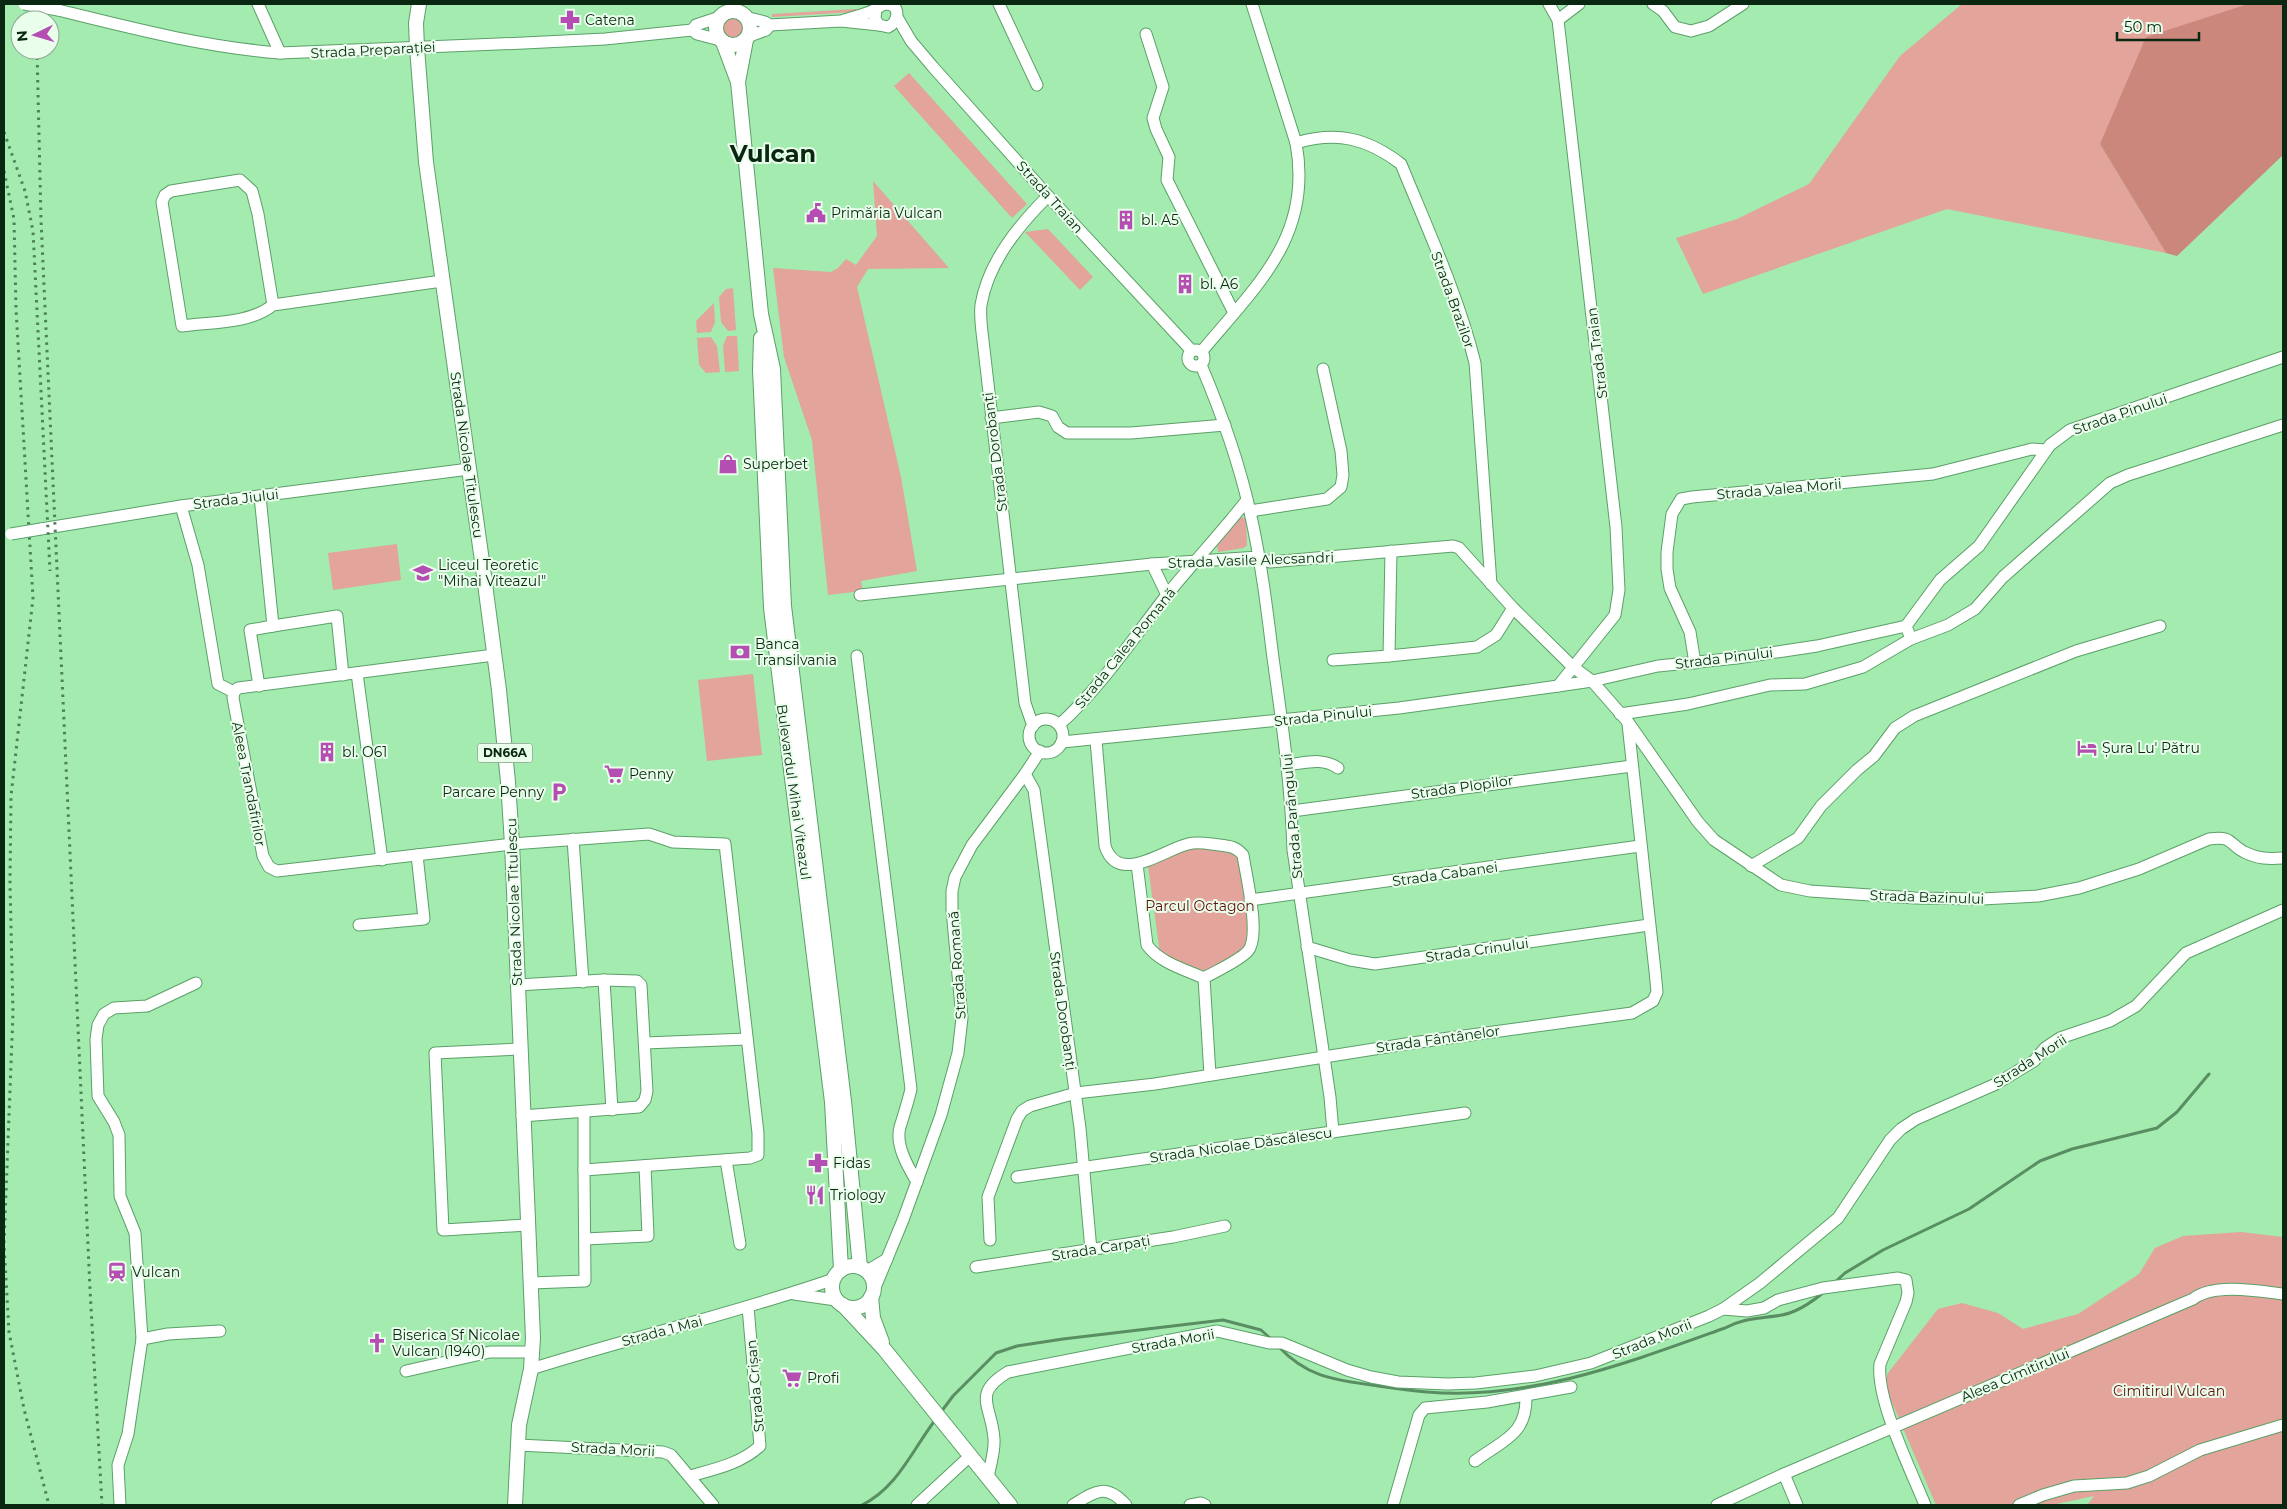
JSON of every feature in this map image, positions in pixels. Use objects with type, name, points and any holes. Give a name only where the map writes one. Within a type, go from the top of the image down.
[{"type":"main road","name":"Strada Nicolae Titulescu","points":[[419,4],[416,23],[416,48],[425,153],[494,655],[512,844],[522,1116],[531,1283],[532,1352],[531,1368],[520,1425],[516,1505]]},
{"type":"main road","points":[[723,12],[743,12],[750,26],[747,38],[735,45],[722,41],[716,27],[723,12]]},
{"type":"main road","name":"Bulevardul Mihai Viteazul","points":[[738,82],[747,38]]},
{"type":"main road","name":"Bulevardul Mihai Viteazul","points":[[722,41],[738,82],[761,314],[773,369],[786,626],[863,1269]]},
{"type":"main road","name":"Bulevardul Mihai Viteazul","points":[[761,314],[760,370],[771,608],[832,1102],[837,1274]]},
{"type":"main road","points":[[884,1349],[873,1318],[874,1283],[863,1269],[853,1266],[837,1274],[833,1293],[840,1303],[884,1349],[1010,1505]]},
{"type":"main road","points":[[840,1303],[856,1308],[868,1302],[873,1293]]},
{"type":"street","name":"Strada Preparației","points":[[24,4],[58,10],[176,38],[245,50],[280,53],[596,39],[692,30],[697,34],[722,41]]},
{"type":"street","points":[[258,4],[280,53]]},
{"type":"street","points":[[999,4],[1037,85]]},
{"type":"street","points":[[1252,4],[1296,143],[1300,165],[1295,217],[1277,257],[1234,313],[1197,351],[1205,358],[1201,364],[1225,425],[1248,506],[1327,499],[1341,487],[1343,475],[1341,451],[1323,369]]},
{"type":"street","name":"Strada Traian","points":[[1549,4],[1558,20],[1566,104],[1615,517],[1619,582],[1618,603],[1615,615],[1558,686]]},
{"type":"street","points":[[1558,20],[1579,4]]},
{"type":"street","points":[[1652,4],[1663,11],[1675,28],[1691,31],[1709,26],[1744,4]]},
{"type":"street","points":[[887,7],[894,24],[882,26],[875,19],[887,7]]},
{"type":"street","name":"Strada Traian","points":[[841,21],[887,7],[911,41],[1048,196],[1197,351]]},
{"type":"street","name":"Strada Preparației","points":[[692,30],[696,25],[723,12]]},
{"type":"street","name":"Strada Traian","points":[[743,12],[770,25],[841,21],[882,26],[911,41]]},
{"type":"street","name":"Strada Traian","points":[[747,38],[766,30],[770,25]]},
{"type":"street","points":[[1146,34],[1163,87],[1153,118],[1169,157],[1167,180],[1234,313]]},
{"type":"street","name":"Strada Brazilor","points":[[1296,143],[1316,137],[1338,136],[1365,142],[1388,154],[1401,164],[1454,295],[1467,330],[1475,363],[1491,584]]},
{"type":"street","points":[[273,304],[258,214],[252,191],[240,180],[171,191],[165,195],[162,202],[182,326],[249,317],[263,313],[273,304],[442,282]]},
{"type":"street","name":"Strada Dorobanți","points":[[1033,726],[1025,704],[991,418],[981,305],[988,284],[1004,249],[1017,229],[1048,196]]},
{"type":"street","name":"Strada Pinului","points":[[1062,742],[1399,708],[1592,681],[1658,666],[1695,663],[1817,646],[1906,626],[1940,580],[1979,546],[2046,450],[2070,430],[2283,357]]},
{"type":"street","points":[[991,418],[1039,412],[1052,416],[1058,427],[1067,433],[1131,433],[1225,425]]},
{"type":"street","points":[[1624,718],[1770,685],[1805,684],[1863,667],[1911,639],[1948,625],[1975,609],[2004,577],[2110,483],[2128,475],[2283,425]]},
{"type":"street","name":"Strada Valea Morii","points":[[1695,663],[1690,632],[1670,588],[1667,569],[1667,552],[1672,514],[1681,499],[1933,474],[2032,448],[2046,450]]},
{"type":"street","name":"Strada Jiului","points":[[7,535],[181,506],[469,470]]},
{"type":"street","points":[[260,496],[273,626]]},
{"type":"street","points":[[181,506],[198,565],[218,684],[234,692],[238,688],[494,655]]},
{"type":"street","name":"Strada Parângului","points":[[1248,506],[1259,557],[1282,720],[1299,894],[1333,1132]]},
{"type":"street","name":"Strada Calea Romană","points":[[1059,725],[1073,713],[1128,647],[1167,595],[1248,506]]},
{"type":"street","name":"Strada Vasile Alecsandri","points":[[860,595],[1152,564],[1259,557],[1270,562],[1453,546],[1459,548],[1513,608],[1573,668],[1592,681],[1624,718]]},
{"type":"street","points":[[1389,656],[1391,552]]},
{"type":"street","points":[[1152,564],[1167,595]]},
{"type":"street","points":[[1333,660],[1477,647],[1496,635],[1513,608]]},
{"type":"street","points":[[258,686],[250,630],[336,616],[343,675]]},
{"type":"street","points":[[1906,626],[1911,639]]},
{"type":"street","points":[[1751,866],[1798,838],[1821,806],[1874,756],[1895,728],[1914,716],[2076,651],[2160,626]]},
{"type":"street","points":[[857,656],[911,1089],[900,1128],[900,1136],[903,1160],[917,1182]]},
{"type":"street","points":[[357,674],[382,860],[512,844],[649,834],[673,842],[724,844],[758,1133],[758,1155],[726,1160],[584,1170]]},
{"type":"street","name":"Aleea Trandafirilor","points":[[234,692],[233,698],[263,856],[269,867],[277,871],[382,860]]},
{"type":"street","name":"Strada Bazinului","points":[[1624,718],[1698,822],[1714,840],[1781,885],[1810,891],[1915,898],[1982,899],[2038,896],[2079,888],[2139,869],[2210,839],[2221,837],[2230,840],[2243,852],[2263,859],[2283,858]]},
{"type":"street","name":"Strada Fântânelor","points":[[990,1240],[987,1207],[992,1184],[1017,1119],[1030,1106],[1076,1093],[1632,1013],[1644,1008],[1653,1001],[1657,992],[1632,766],[1624,718]]},
{"type":"street","points":[[1041,720],[1051,720],[1059,725],[1063,733],[1062,742],[1059,747],[1050,752],[1040,751],[1030,740],[1033,726],[1041,720]]},
{"type":"street","points":[[1096,740],[1105,846],[1108,855],[1114,862],[1122,866],[1137,864],[1191,843],[1232,846],[1243,855],[1254,934],[1253,942],[1247,952],[1204,978]]},
{"type":"street","name":"Strada Romană","points":[[873,1293],[941,1115],[961,1037],[962,1018],[952,910],[952,891],[955,877],[972,845],[1026,774],[1040,751]]},
{"type":"street","points":[[1287,765],[1322,760],[1338,768]]},
{"type":"street","name":"Strada Plopilor","points":[[1292,810],[1632,766]]},
{"type":"street","name":"Strada Dorobanți","points":[[1026,774],[1034,790],[1076,1093],[1090,1250]]},
{"type":"street","points":[[573,839],[583,982]]},
{"type":"street","name":"Strada Cabanei","points":[[1250,900],[1640,846]]},
{"type":"street","points":[[359,925],[424,919],[417,855]]},
{"type":"street","points":[[1137,864],[1147,945],[1161,959],[1204,978]]},
{"type":"street","name":"Strada Morii","points":[[988,1478],[994,1440],[987,1409],[986,1391],[993,1381],[1008,1372],[1204,1333],[1230,1333],[1269,1343],[1282,1343],[1347,1370],[1447,1394],[1591,1363],[1661,1336],[1723,1309],[1760,1283],[1838,1218],[1890,1140],[1901,1129],[1916,1119],[1996,1084],[2034,1061],[2045,1048],[2060,1038],[2110,1021],[2136,1006],[2186,953],[2283,910]]},
{"type":"street","name":"Strada Crinului","points":[[1307,947],[1350,960],[1375,964],[1649,924]]},
{"type":"street","points":[[1204,978],[1210,1075]]},
{"type":"street","points":[[604,980],[612,1110]]},
{"type":"street","points":[[517,985],[604,980],[637,981],[641,986],[647,1091],[645,1100],[639,1107],[584,1113],[522,1116]]},
{"type":"street","points":[[120,1505],[118,1465],[128,1434],[142,1339],[137,1296],[135,1233],[120,1196],[119,1135],[114,1122],[98,1096],[96,1039],[98,1024],[104,1014],[114,1008],[147,1006],[196,983]]},
{"type":"street","points":[[644,1043],[747,1039]]},
{"type":"street","points":[[520,1049],[434,1053],[443,1230],[527,1225]]},
{"type":"street","points":[[531,1283],[585,1281],[584,1113]]},
{"type":"street","name":"Strada Nicolae Dăscălescu","points":[[1017,1177],[1465,1113]]},
{"type":"street","points":[[726,1160],[740,1244]]},
{"type":"street","points":[[585,1239],[648,1236],[645,1166]]},
{"type":"street","name":"Strada Carpați","points":[[976,1267],[1193,1234],[1225,1226]]},
{"type":"street","points":[[863,1269],[887,1259]]},
{"type":"street","name":"Strada 1 Mai","points":[[531,1368],[596,1348],[792,1294],[837,1274]]},
{"type":"street","points":[[1723,1309],[1747,1311],[1764,1308],[1778,1300],[1844,1284],[1858,1285],[1898,1278],[1906,1280],[1906,1302],[1880,1364],[1879,1375],[1881,1392],[1925,1505]]},
{"type":"street","name":"Aleea Cimitirului","points":[[1718,1505],[1784,1474],[2193,1299],[2199,1294],[2217,1290],[2236,1290],[2283,1294]]},
{"type":"street","name":"Strada 1 Mai","points":[[792,1294],[840,1303]]},
{"type":"street","name":"Strada Crișan","points":[[690,1476],[728,1466],[748,1457],[760,1446],[748,1307]]},
{"type":"street","points":[[142,1339],[168,1334],[220,1331]]},
{"type":"street","points":[[406,1371],[490,1352],[532,1352]]},
{"type":"street","points":[[1393,1505],[1419,1415],[1425,1408],[1447,1394],[1526,1396],[1571,1387]]},
{"type":"street","points":[[1475,1460],[1517,1430],[1524,1421],[1526,1396]]},
{"type":"street","points":[[2020,1505],[2043,1495],[2074,1486],[2106,1485],[2149,1476],[2200,1450],[2283,1425]]},
{"type":"street","name":"Strada Morii","points":[[518,1445],[663,1452],[672,1455],[713,1505]]},
{"type":"street","points":[[916,1505],[970,1456]]},
{"type":"street","points":[[1784,1474],[1797,1505]]},
{"type":"street","points":[[1073,1505],[1094,1492],[1107,1490],[1117,1495],[1126,1505]]},
{"type":"street","points":[[1190,1505],[1201,1503],[1204,1505]]},
{"type":"green space","points":[[1962,4],[2248,4],[2100,144],[2166,253],[1947,209],[1703,294],[1676,238],[1737,219],[1809,184],[1900,56]]},
{"type":"green space","points":[[856,9],[856,12],[772,17],[772,14]]},
{"type":"green space","points":[[733,18],[740,21],[743,28],[740,35],[733,38],[726,35],[723,28],[726,21]]},
{"type":"green space","points":[[909,73],[1027,204],[1012,218],[894,86]]},
{"type":"green space","points":[[873,181],[949,268],[868,269],[857,287],[901,477],[917,571],[861,581],[863,591],[828,595],[812,440],[784,357],[773,268],[831,272],[838,268],[846,259],[856,265],[877,236]]},
{"type":"green space","points":[[1048,229],[1093,277],[1080,290],[1025,232]]},
{"type":"green space","points":[[733,288],[736,330],[728,331],[721,322],[719,297],[726,289]]},
{"type":"green space","points":[[714,303],[715,322],[711,332],[697,333],[696,321]]},
{"type":"green space","points":[[727,336],[737,336],[739,371],[725,372],[723,346]]},
{"type":"green space","points":[[711,337],[717,346],[720,372],[706,373],[699,365],[697,338]]},
{"type":"green space","points":[[1241,517],[1246,519],[1247,545],[1244,548],[1218,552],[1217,546]]},
{"type":"green space","points":[[397,544],[401,580],[333,590],[328,553]]},
{"type":"green space","points":[[753,674],[762,755],[707,761],[698,680]]},
{"type":"green space","name":"Parcul Octagon","points":[[1191,847],[1227,849],[1239,856],[1250,934],[1243,952],[1207,972],[1160,954],[1148,866]]},
{"type":"green space","name":"Cimitirul Vulcan","points":[[2241,1232],[2283,1237],[2283,1505],[2087,1505],[2094,1496],[2052,1505],[1936,1505],[1884,1384],[1888,1373],[1938,1309],[1962,1303],[1998,1313],[2023,1329],[2078,1314],[2139,1274],[2155,1248],[2183,1236]]},
{"type":"shaded area","points":[[2248,4],[2283,4],[2283,155],[2177,256],[2166,253],[2100,144],[2146,37]]},
{"type":"waterway","points":[[1834,1283],[1845,1273],[1883,1250],[1969,1209],[2040,1161],[2072,1149],[2157,1128],[2177,1112],[2209,1074]]},
{"type":"waterway","points":[[1279,1347],[1302,1366],[1313,1372],[1337,1379],[1427,1392],[1503,1391],[1579,1376],[1653,1354],[1732,1324],[1788,1314],[1805,1306],[1824,1292]]},
{"type":"waterway","points":[[941,1412],[953,1396],[996,1353],[1017,1346],[1223,1320],[1261,1330],[1271,1339]]},
{"type":"waterway","points":[[862,1505],[875,1497],[895,1478],[936,1419]]},
{"type":"railway","points":[[35,4],[35,10]]},
{"type":"railway","points":[[37,60],[41,220],[90,1289],[102,1505]]},
{"type":"railway","points":[[4,132],[25,191],[33,231],[50,571]]},
{"type":"railway","points":[[4,171],[14,219],[16,309],[33,598],[11,796],[10,883],[13,1013],[4,1244],[9,1332],[24,1409],[49,1505]]},
{"type":"place","name":"Catena","points":[[570,20]]},
{"type":"place","name":"Primăria Vulcan","points":[[816,213]]},
{"type":"place","name":"bl. A5","points":[[1126,220]]},
{"type":"place","name":"bl. A6","points":[[1185,284]]},
{"type":"place","name":"Superbet","points":[[728,464]]},
{"type":"place","name":"Liceul Teoretic \"Mihai Viteazul\"","points":[[423,573]]},
{"type":"place","name":"Banca Transilvania","points":[[740,652]]},
{"type":"place","name":"Șura Lu' Pătru","points":[[2087,748]]},
{"type":"place","name":"bl. O61","points":[[327,752]]},
{"type":"place","name":"Penny","points":[[614,774]]},
{"type":"place","name":"Parcare Penny","points":[[559,792]]},
{"type":"place","name":"Fidas","points":[[818,1163]]},
{"type":"place","name":"Triology","points":[[815,1195]]},
{"type":"place","name":"Vulcan","points":[[117,1272]]},
{"type":"place","name":"Biserica Sf Nicolae Vulcan (1940)","points":[[377,1343]]},
{"type":"place","name":"Profi","points":[[792,1378]]},
{"type":"district","name":"Vulcan","points":[[773,154]]}]
